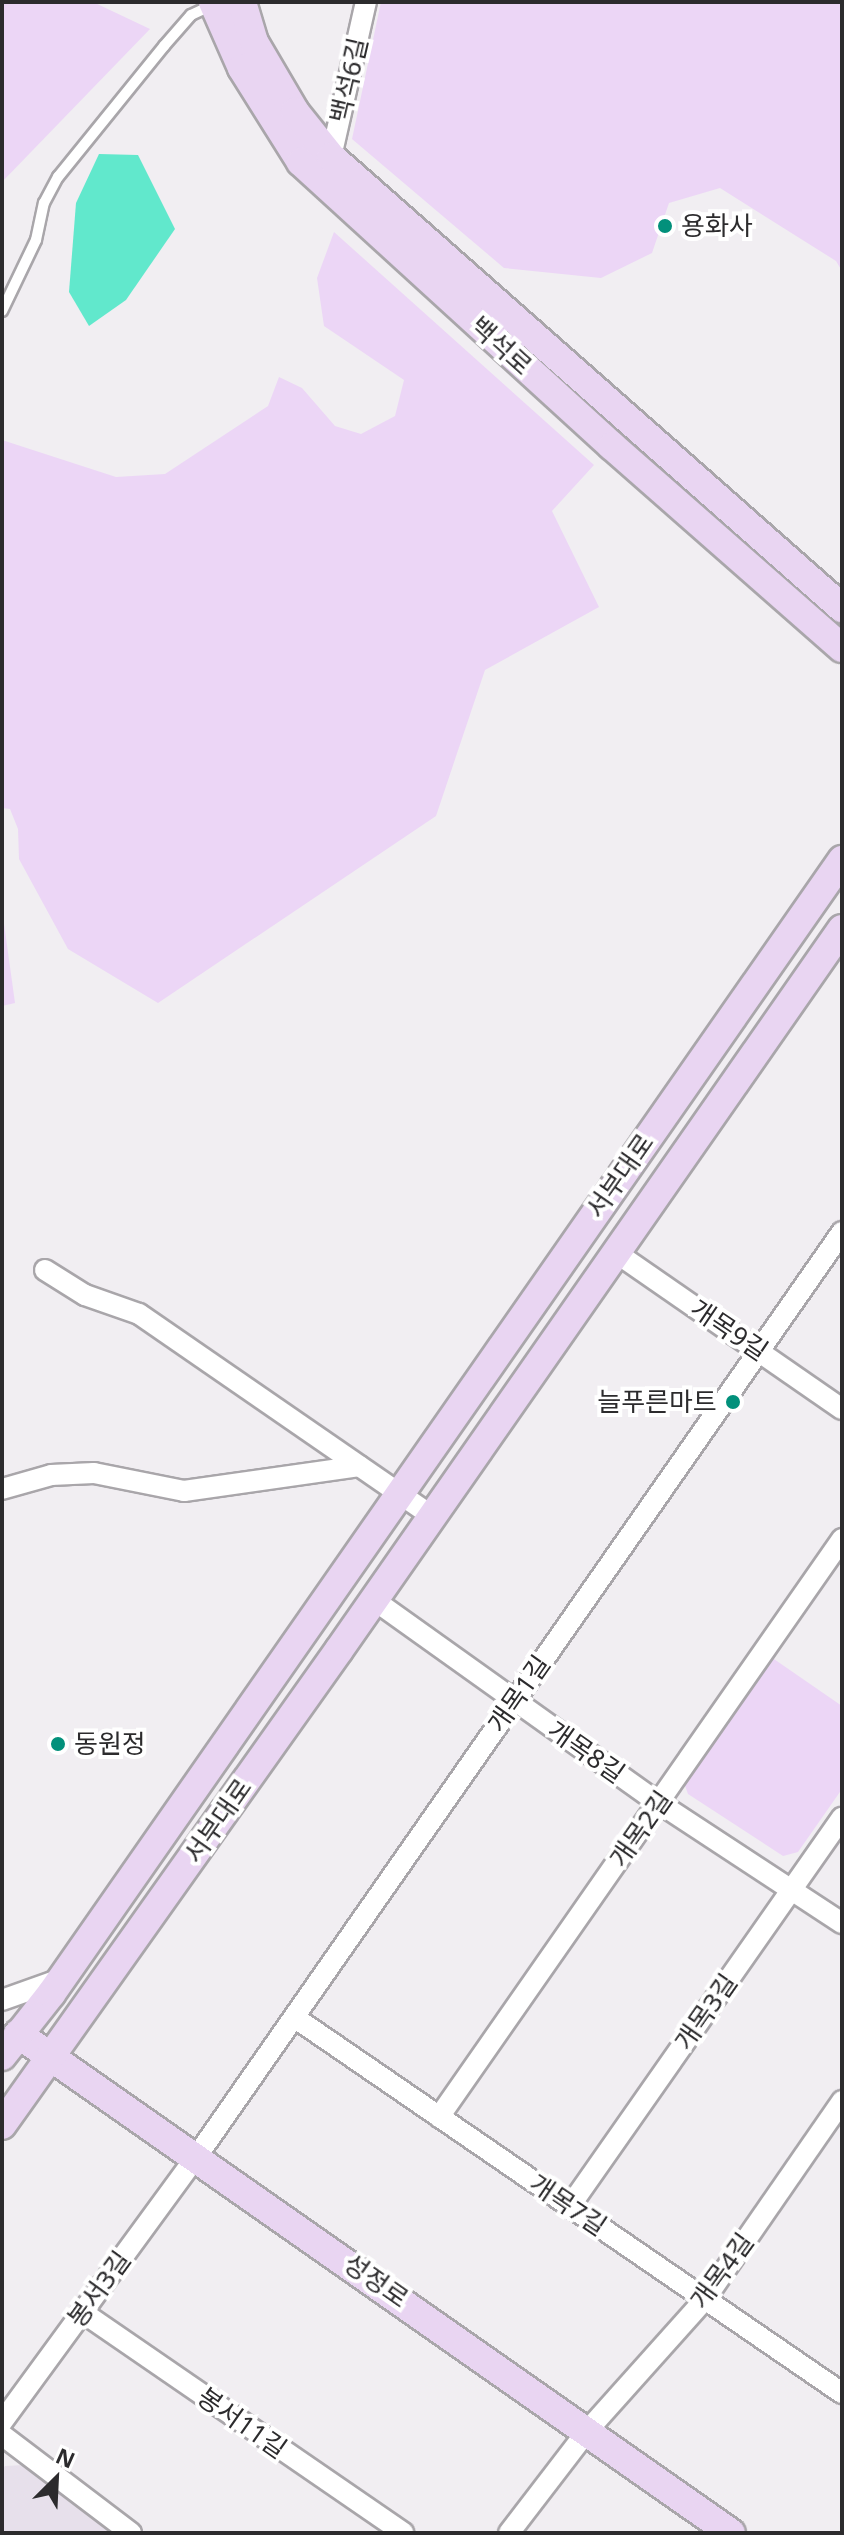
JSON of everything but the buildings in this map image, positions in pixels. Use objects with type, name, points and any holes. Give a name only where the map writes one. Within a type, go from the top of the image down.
[{"type":"main road","name":"백석로","points":[[242,2],[254,42],[295,112],[331,157],[842,608]]},
{"type":"main road","name":"백석로","points":[[214,3],[242,68],[301,162],[600,436],[832,639],[842,662]]},
{"type":"main road","name":"서부대로","points":[[10,2045],[61,1979],[397,1493],[842,860]]},
{"type":"main road","name":"서부대로","points":[[2,2125],[374,1600],[842,929]]},
{"type":"main road","name":"성정로","points":[[10,2045],[50,2057],[197,2156],[731,2533]]},
{"type":"street","name":"백석6길","points":[[331,157],[366,2]]},
{"type":"street","name":"개목1길","points":[[197,2156],[842,1232]]},
{"type":"street","name":"개목9길","points":[[615,1252],[842,1409]]},
{"type":"street","points":[[45,1270],[85,1295],[139,1314],[432,1516]]},
{"type":"street","points":[[2,1489],[51,1475],[94,1473],[184,1491],[359,1466]]},
{"type":"street","name":"개목2길","points":[[439,2117],[842,1539]]},
{"type":"street","name":"개목8길","points":[[374,1600],[659,1803],[842,1923]]},
{"type":"street","name":"개목3길","points":[[570,2206],[842,1818]]},
{"type":"street","points":[[2,2000],[61,1979]]},
{"type":"street","name":"개목7길","points":[[294,2017],[705,2299],[838,2381]]},
{"type":"street","name":"개목4길","points":[[509,2533],[588,2430],[705,2299],[842,2101]]},
{"type":"street","name":"봉서3길","points":[[2,2422],[197,2156]]},
{"type":"street","name":"봉서11길","points":[[82,2312],[403,2533]]},
{"type":"street","points":[[2,2435],[131,2533]]},
{"type":"lane","points":[[2,311],[36,240],[44,203],[58,177],[173,35],[191,15],[214,3]]},
{"type":"shaded area","points":[[2,2],[93,2],[150,29],[2,182]]},
{"type":"shaded area","points":[[381,2],[842,2],[842,271],[836,261],[720,188],[669,203],[652,253],[601,278],[504,268],[352,139]]},
{"type":"shaded area","points":[[99,154],[138,155],[175,229],[126,300],[89,326],[69,292],[76,203]]},
{"type":"shaded area","points":[[334,232],[594,465],[552,511],[599,607],[485,670],[436,816],[158,1003],[68,949],[19,859],[18,829],[10,809],[2,808],[2,440],[116,477],[165,474],[268,406],[279,377],[302,388],[335,426],[361,434],[395,416],[404,380],[324,326],[317,278]]},
{"type":"shaded area","points":[[2,909],[15,1003],[2,1006]]},
{"type":"shaded area","points":[[771,1657],[842,1706],[842,1789],[798,1852],[783,1856],[688,1794],[683,1780]]},
{"type":"shaded area","points":[[24,2465],[113,2533],[2,2533],[2,2470],[5,2466]]},
{"type":"place","name":"용화사","points":[[665,226]]},
{"type":"place","name":"늘푸른마트","points":[[733,1402]]},
{"type":"place","name":"동원정","points":[[58,1744]]}]
